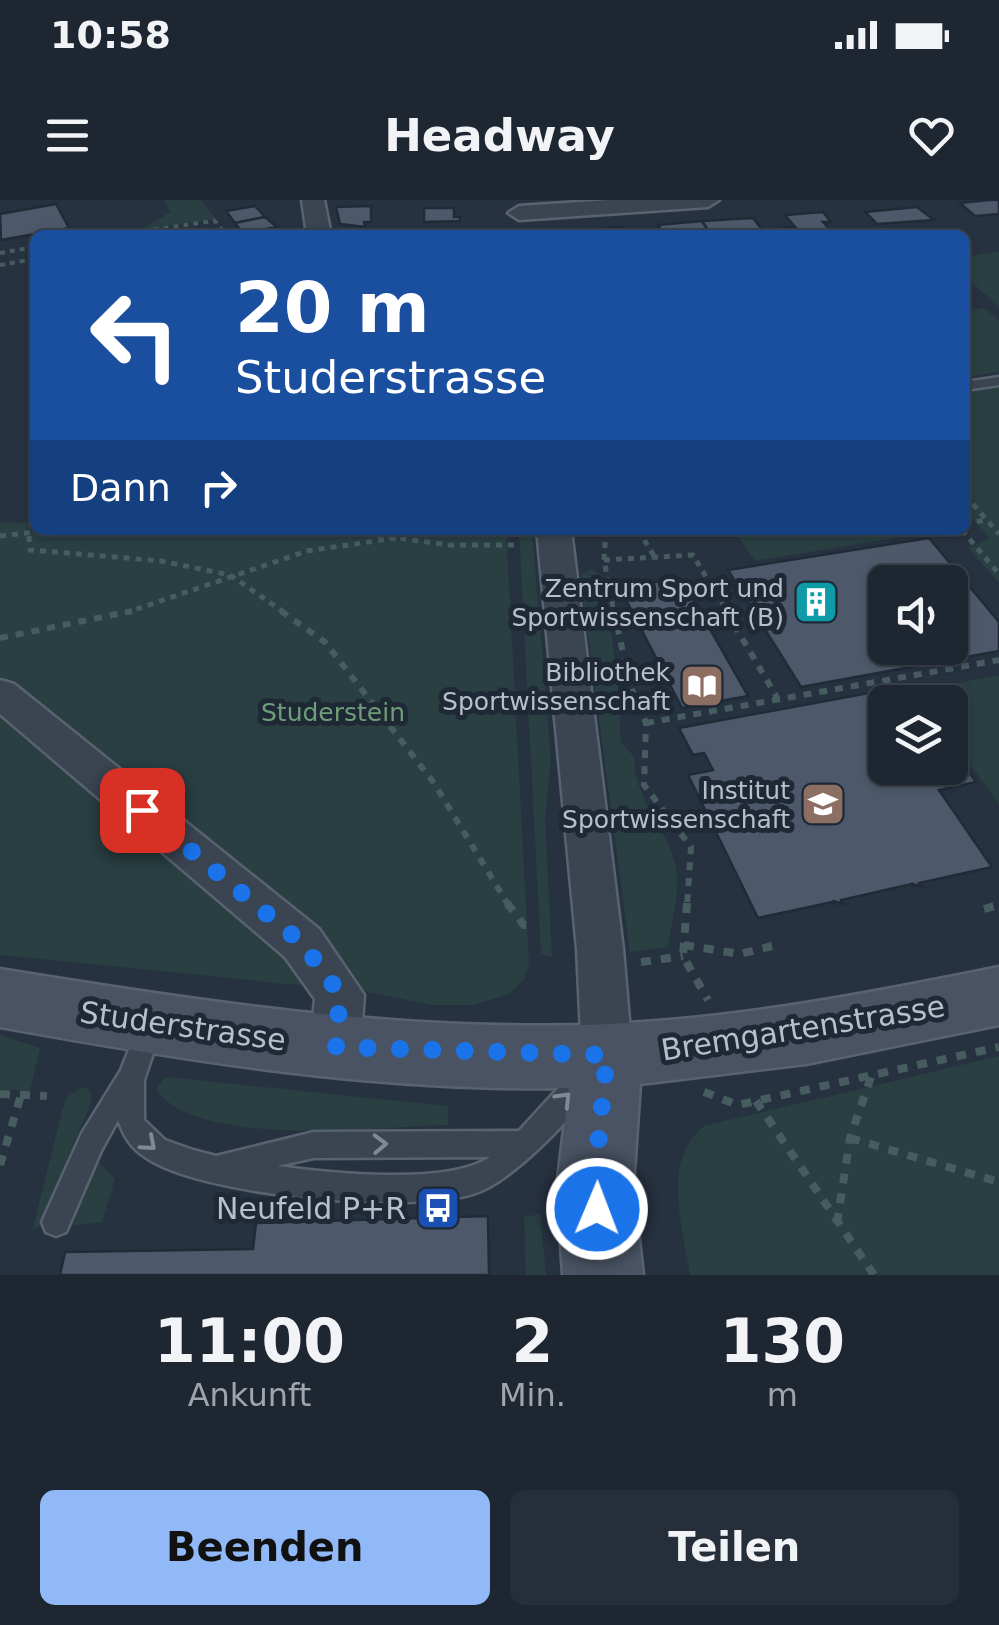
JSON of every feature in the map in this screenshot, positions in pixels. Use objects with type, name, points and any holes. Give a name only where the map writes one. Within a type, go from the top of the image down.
[{"type":"main road","name":"Bremgartenstrasse","points":[[607,1055],[722,1046],[849,1028],[999,996]]},
{"type":"main road","name":"Studerstrasse","points":[[0,998],[142,1048],[336,1047],[607,1055]]},
{"type":"main road","points":[[603,1275],[594,1186],[607,1055]]},
{"type":"street","points":[[313,200],[318,230]]},
{"type":"street","points":[[519,216],[708,200]]},
{"type":"street","points":[[555,535],[607,1055]]},
{"type":"street","points":[[0,693],[302,943],[340,994],[336,1047]]},
{"type":"lane","points":[[970,385],[999,381]]},
{"type":"lane","points":[[142,1048],[130,1118],[143,1143],[176,1162],[310,1186],[430,1186],[473,1181],[494,1171],[607,1055]]},
{"type":"lane","points":[[56,1222],[92,1142],[142,1048]]},
{"type":"lane","points":[[216,1167],[314,1146],[521,1144]]},
{"type":"path","points":[[148,230],[215,220],[222,230]]},
{"type":"path","points":[[0,253],[30,249]]},
{"type":"path","points":[[0,265],[30,260]]},
{"type":"path","points":[[970,501],[999,534]]},
{"type":"path","points":[[970,525],[986,520]]},
{"type":"path","points":[[0,536],[33,535]]},
{"type":"path","points":[[375,535],[514,545]]},
{"type":"path","points":[[606,535],[604,560],[630,685],[646,723],[644,785],[691,847],[683,956],[712,1006]]},
{"type":"path","points":[[641,535],[656,560]]},
{"type":"path","points":[[970,535],[999,574]]},
{"type":"path","points":[[29,536],[30,550],[161,561],[230,574],[325,642],[434,783],[517,919],[524,926],[534,925]]},
{"type":"path","points":[[0,638],[88,625],[230,574],[307,552],[396,538]]},
{"type":"path","points":[[604,560],[692,555],[778,700]]},
{"type":"path","points":[[646,723],[999,660]]},
{"type":"path","points":[[984,908],[999,906]]},
{"type":"path","points":[[684,945],[740,954],[772,946]]},
{"type":"path","points":[[641,962],[683,956]]},
{"type":"path","points":[[738,1106],[999,1047]]},
{"type":"path","points":[[836,1224],[850,1138],[871,1077]]},
{"type":"path","points":[[0,1094],[47,1096]]},
{"type":"path","points":[[0,1165],[21,1095]]},
{"type":"path","points":[[756,1102],[874,1275]]},
{"type":"path","points":[[850,1138],[999,1182]]},
{"type":"green space","points":[[164,200],[201,200],[216,219],[140,230],[171,212]]},
{"type":"green space","points":[[999,252],[999,306],[970,281],[970,255]]},
{"type":"green space","points":[[984,308],[999,320],[999,372],[970,376],[970,309]]},
{"type":"green space","points":[[999,381],[999,583],[968,548],[990,538],[970,516],[970,390]]},
{"type":"green space","name":"Studerstein","points":[[0,522],[30,523],[30,535],[506,535],[529,963],[524,980],[509,994],[473,1005],[431,1005],[353,989],[296,917],[0,676]]},
{"type":"green space","points":[[519,535],[532,535],[551,760],[545,819],[552,957],[541,954]]},
{"type":"green space","points":[[737,535],[914,535],[755,561]]},
{"type":"green space","points":[[591,569],[602,575],[617,673],[621,742],[634,757],[640,789],[675,862],[676,894],[668,947],[630,952],[581,583],[581,575]]},
{"type":"green space","points":[[999,675],[999,804],[968,762],[968,685],[948,685]]},
{"type":"green space","points":[[0,714],[267,940],[299,951],[307,986],[0,955]]},
{"type":"green space","points":[[0,1035],[40,1048],[30,1091],[0,1089]]},
{"type":"green space","points":[[999,1056],[999,1275],[690,1275],[680,1217],[679,1176],[691,1140],[704,1126]]},
{"type":"green space","points":[[165,1077],[448,1106],[448,1125],[292,1130],[209,1121],[177,1108],[156,1089]]},
{"type":"green space","points":[[82,1087],[90,1090],[92,1100],[39,1227],[33,1228],[62,1111],[67,1097]]},
{"type":"green space","points":[[96,1159],[115,1179],[102,1222],[66,1226]]},
{"type":"green space","points":[[540,1214],[546,1275],[526,1275],[524,1217]]},
{"type":"building","points":[[999,200],[999,214],[975,216],[960,203]]},
{"type":"building","points":[[56,204],[69,228],[30,230],[30,235],[1,240],[0,214]]},
{"type":"building","points":[[255,206],[265,217],[235,223],[226,211]]},
{"type":"building","points":[[371,206],[371,222],[364,222],[365,227],[340,224],[336,207]]},
{"type":"building","points":[[917,207],[934,220],[877,224],[865,212]]},
{"type":"building","points":[[424,208],[454,208],[454,217],[460,217],[460,221],[424,222]]},
{"type":"building","points":[[823,212],[831,222],[823,222],[830,230],[780,230],[795,227],[785,215]]},
{"type":"building","points":[[265,217],[277,227],[241,230],[235,223]]},
{"type":"building","points":[[753,218],[762,230],[708,230],[702,221]]},
{"type":"building","points":[[702,221],[708,230],[661,230],[658,225]]},
{"type":"building","name":"Zentrum Sport und Sportwissenschaft (B)","points":[[929,538],[952,565],[868,565],[868,665],[922,665],[801,687],[728,570]]},
{"type":"building","points":[[680,578],[748,696],[682,708],[620,588]]},
{"type":"building","name":"Zentrum Sport und Sportwissenschaft (B)","points":[[968,585],[999,622],[999,651],[968,657]]},
{"type":"building","points":[[868,693],[868,785],[962,785],[939,790],[992,867],[919,883],[922,887],[913,884],[915,889],[912,884],[841,900],[843,904],[834,901],[835,906],[833,902],[758,918],[688,775],[713,770],[704,753],[693,755],[679,728]]},
{"type":"building","points":[[488,1216],[489,1275],[60,1275],[65,1252],[253,1249],[256,1223]]},
{"type":"place","name":"Zentrum Sport und Sportwissenschaft (B)","points":[[816,602]]},
{"type":"place","name":"Bibliothek Sportwissenschaft","points":[[702,686]]},
{"type":"place","name":"Institut Sportwissenschaft","points":[[823,804]]},
{"type":"place","name":"Neufeld P+R","points":[[438,1208]]},
{"type":"route","points":[[142,810],[302,943],[340,994],[336,1047],[470,1054],[607,1055],[594,1186],[597,1209]]}]
